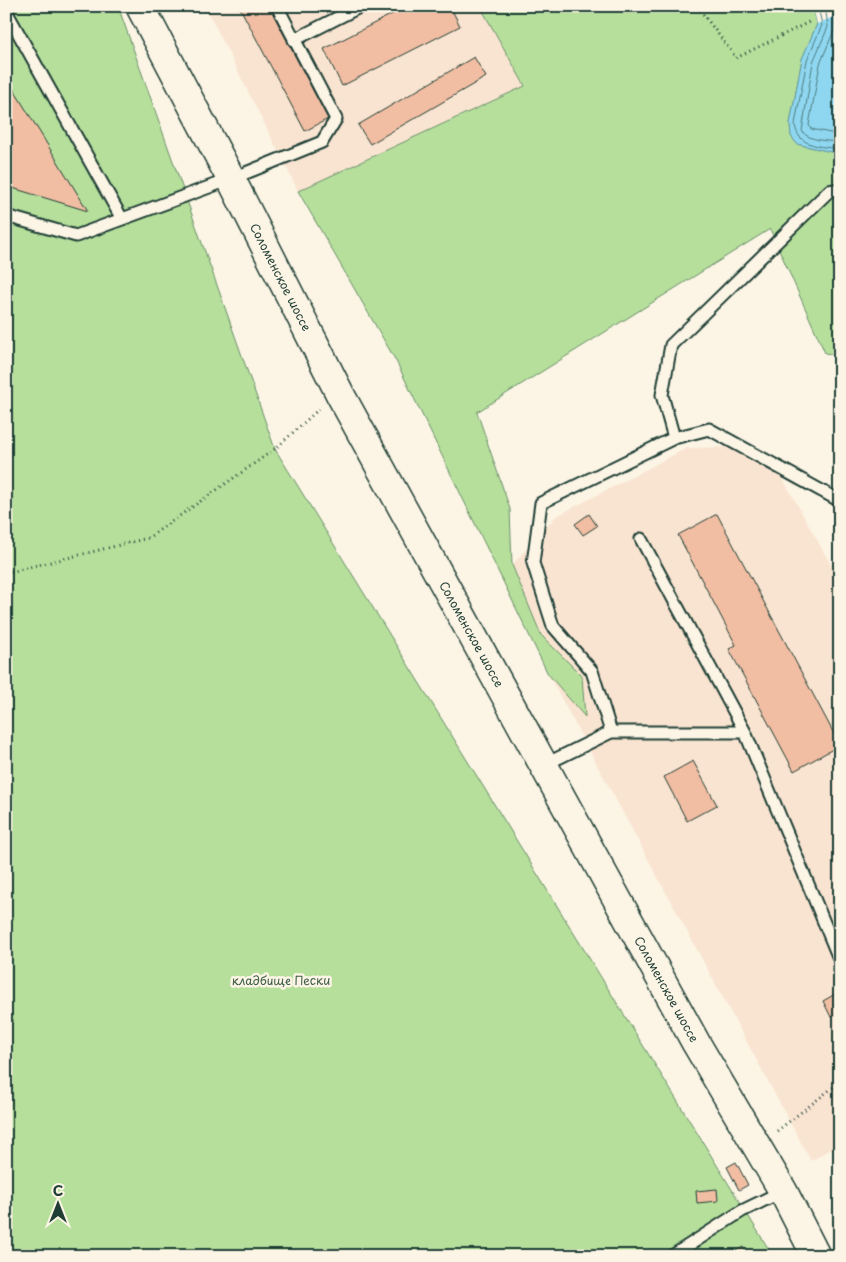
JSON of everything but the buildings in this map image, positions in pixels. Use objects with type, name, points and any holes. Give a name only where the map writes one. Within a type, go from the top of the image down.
[{"type":"main road","name":"Соломенское шоссе","points":[[140,6],[231,179],[340,394],[696,1043],[783,1191],[816,1256]]},
{"type":"lane","points":[[6,216],[76,236],[231,179],[322,142],[336,119],[276,6]]},
{"type":"lane","points":[[294,40],[361,6]]},
{"type":"lane","points":[[6,11],[122,220]]},
{"type":"lane","points":[[674,438],[662,395],[672,346],[829,191],[840,189]]},
{"type":"lane","points":[[611,732],[592,672],[553,626],[533,563],[541,503],[674,438],[709,429],[840,501]]},
{"type":"lane","points":[[641,539],[746,732],[840,961]]},
{"type":"lane","points":[[544,765],[611,732],[746,732]]},
{"type":"lane","points":[[672,1256],[742,1211],[783,1191]]},
{"type":"path","points":[[697,6],[736,58],[811,21]]},
{"type":"path","points":[[6,573],[148,538],[275,449],[332,397],[340,394]]},
{"type":"path","points":[[757,1147],[840,1082]]},
{"type":"shaded area","points":[[205,6],[480,6],[525,86],[298,191]]},
{"type":"shaded area","points":[[728,447],[773,461],[840,581],[840,1143],[811,1161],[548,674],[585,716],[582,676],[541,635],[512,565],[555,517],[687,448]]},
{"type":"green space","name":"кладбище Пески","points":[[6,6],[118,6],[275,449],[773,1256],[6,1256]]},
{"type":"green space","points":[[480,6],[813,6],[817,24],[802,59],[790,124],[791,136],[797,144],[840,154],[840,356],[825,353],[770,229],[477,412],[510,509],[512,565],[541,635],[582,676],[585,717],[548,674],[396,361],[298,191],[525,86]]},
{"type":"water","points":[[813,6],[840,6],[840,154],[797,144],[791,136],[790,124],[802,59],[817,24]]},
{"type":"pier","points":[[840,6],[840,14],[817,24],[813,7]]}]
